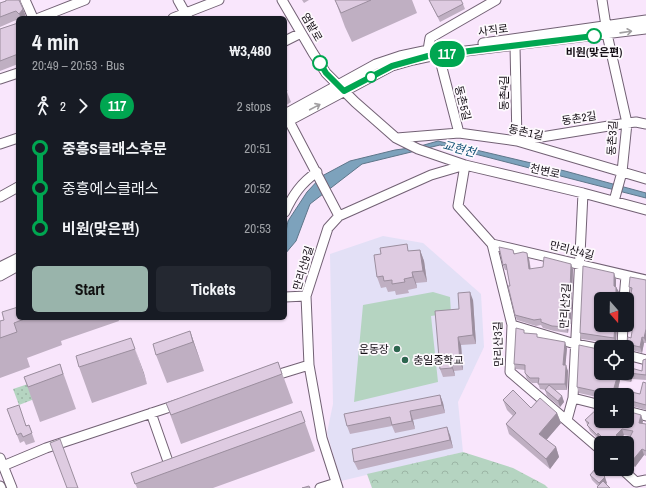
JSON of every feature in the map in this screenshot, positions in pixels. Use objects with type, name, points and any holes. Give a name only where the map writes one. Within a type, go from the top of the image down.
[{"type":"street","points":[[25,0],[32,16]]},
{"type":"street","points":[[44,16],[85,0]]},
{"type":"street","points":[[178,0],[186,16],[219,0]]},
{"type":"street","name":"염밭로","points":[[282,0],[326,73],[341,88]]},
{"type":"street","points":[[428,50],[430,38],[496,0]]},
{"type":"street","name":"동촌3길","points":[[602,0],[606,30],[627,123],[622,174],[614,201]]},
{"type":"street","name":"사직로","points":[[341,88],[392,66],[413,60],[441,54],[515,46],[606,30],[646,20]]},
{"type":"street","name":"사직로","points":[[287,118],[341,88],[376,64],[400,56],[428,50],[606,30],[646,29]]},
{"type":"street","points":[[287,41],[301,33]]},
{"type":"street","name":"동촌4길","points":[[515,46],[516,141]]},
{"type":"street","name":"동촌5길","points":[[441,54],[441,64],[459,133]]},
{"type":"street","points":[[0,79],[16,74]]},
{"type":"street","points":[[341,88],[396,138]]},
{"type":"street","name":"사직로","points":[[287,121],[317,172],[339,216]]},
{"type":"street","name":"동촌2길","points":[[516,141],[627,123],[636,122],[646,124]]},
{"type":"street","name":"동촌1길","points":[[396,138],[459,133],[516,141],[622,174],[646,179]]},
{"type":"street","name":"천변로","points":[[396,138],[418,149],[465,165],[583,193],[646,210]]},
{"type":"street","points":[[0,144],[16,139]]},
{"type":"street","name":"만리산9길","points":[[337,485],[322,438],[309,365],[306,296],[328,228],[339,216],[431,175],[465,165]]},
{"type":"street","name":"만리산3길","points":[[465,165],[458,206],[492,244],[512,324],[510,372],[594,444]]},
{"type":"street","points":[[287,208],[301,185],[317,172]]},
{"type":"street","points":[[0,197],[16,188]]},
{"type":"street","name":"만리산2길","points":[[567,420],[573,398],[583,193]]},
{"type":"street","name":"만리산4길","points":[[492,244],[646,280]]},
{"type":"street","points":[[0,267],[16,259]]},
{"type":"street","points":[[0,276],[16,267]]},
{"type":"street","points":[[625,292],[626,276]]},
{"type":"street","points":[[287,297],[306,296]]},
{"type":"street","points":[[512,324],[575,344],[594,348]]},
{"type":"street","points":[[634,357],[646,360]]},
{"type":"street","points":[[264,378],[309,365]]},
{"type":"street","points":[[573,398],[594,403]]},
{"type":"street","points":[[12,488],[2,462],[189,401]]},
{"type":"street","points":[[150,413],[173,476],[167,478]]},
{"type":"street","points":[[634,413],[646,416]]},
{"type":"street","points":[[628,476],[635,485],[646,480]]},
{"type":"street","points":[[320,488],[337,485]]},
{"type":"shaded area","name":"충일중학교","points":[[383,236],[423,243],[481,294],[484,347],[458,402],[463,452],[341,481],[327,433],[333,404],[330,254]]},
{"type":"green space","name":"운동장","points":[[433,292],[450,297],[451,313],[431,316],[438,382],[354,402],[363,305]]},
{"type":"green space","points":[[31,383],[37,398],[19,405],[13,389]]},
{"type":"green space","points":[[463,452],[513,468],[548,488],[372,488],[367,474]]},
{"type":"water","name":"교현천","points":[[438,141],[565,171],[646,193],[646,198],[440,145],[362,164],[310,204],[296,241],[287,252],[288,221],[307,192],[322,176],[350,161],[395,150],[417,147]]},
{"type":"building","points":[[6,0],[19,0],[23,9],[19,14],[16,11],[0,17],[0,3]]},
{"type":"building","points":[[335,0],[371,0],[341,13]]},
{"type":"building","points":[[429,0],[461,0],[463,4],[438,17]]},
{"type":"building","points":[[16,24],[16,55],[0,61],[0,29]]},
{"type":"building","points":[[407,244],[408,251],[420,250],[423,271],[412,272],[413,277],[404,279],[405,282],[392,284],[392,280],[384,281],[383,276],[377,277],[374,255],[381,254],[380,248]]},
{"type":"building","points":[[499,247],[513,250],[514,254],[523,252],[527,253],[529,269],[543,267],[544,257],[571,264],[569,319],[567,319],[566,327],[552,326],[541,322],[541,319],[534,320],[515,315],[508,286],[510,286],[506,264],[503,265]]},
{"type":"building","points":[[583,266],[614,273],[614,286],[616,287],[616,292],[594,292],[594,332],[614,332],[614,338],[580,333]]},
{"type":"building","points":[[630,277],[646,280],[646,329],[644,338],[642,337],[640,347],[634,346],[634,340],[628,340],[628,337],[631,338],[632,332],[634,332],[634,292],[631,292],[632,288],[629,287]]},
{"type":"building","points":[[470,292],[473,335],[458,337],[460,362],[451,362],[452,368],[440,369],[435,311],[459,309],[458,293]]},
{"type":"building","points":[[16,308],[16,320],[22,320],[14,323],[17,332],[0,338],[0,321],[4,320],[2,312]]},
{"type":"building","points":[[516,328],[524,330],[524,333],[537,334],[537,337],[565,342],[563,365],[566,365],[565,384],[538,384],[539,378],[530,378],[525,373],[525,365],[514,364]]},
{"type":"building","points":[[190,331],[193,342],[156,355],[153,344]]},
{"type":"building","points":[[131,338],[135,349],[79,367],[76,356]]},
{"type":"building","points":[[579,345],[594,348],[594,380],[616,380],[614,388],[594,388],[594,391],[577,387]]},
{"type":"building","points":[[646,359],[646,375],[634,374],[634,369],[642,371],[643,360]]},
{"type":"building","points":[[278,362],[282,374],[171,415],[166,403]]},
{"type":"building","points":[[60,364],[63,374],[28,387],[24,377]]},
{"type":"building","points":[[643,382],[646,383],[646,405],[634,402],[634,393],[640,394]]},
{"type":"building","points":[[549,385],[562,396],[558,401],[545,390]]},
{"type":"building","points":[[513,390],[531,408],[540,398],[557,413],[539,434],[556,447],[546,459],[506,424],[516,413],[503,400]]},
{"type":"building","points":[[440,395],[442,405],[410,411],[412,421],[392,425],[390,417],[347,426],[344,414]]},
{"type":"building","points":[[19,405],[26,426],[29,425],[32,433],[23,437],[21,433],[17,435],[7,409]]},
{"type":"building","points":[[301,411],[305,422],[135,484],[131,473]]},
{"type":"building","points":[[594,412],[594,428],[634,428],[634,413],[641,415],[639,423],[646,424],[646,451],[642,449],[634,459],[634,436],[630,436],[633,431],[622,429],[616,435],[617,436],[601,436],[598,433],[597,435],[587,425],[589,423],[585,420]]},
{"type":"building","points":[[447,427],[450,440],[354,462],[352,449]]},
{"type":"building","points":[[60,439],[78,488],[67,488],[50,443]]},
{"type":"building","points":[[594,470],[594,476],[605,477],[599,483],[590,475]]},
{"type":"building","points":[[603,481],[610,488],[597,487]]},
{"type":"bus line","name":"117","points":[[320,63],[326,73],[344,91],[392,66],[428,56],[594,36]]},
{"type":"place","name":"비원(맞은편)","points":[[594,36]]},
{"type":"place","name":"운동장","points":[[397,349]]},
{"type":"place","name":"충일중학교","points":[[405,360]]}]
